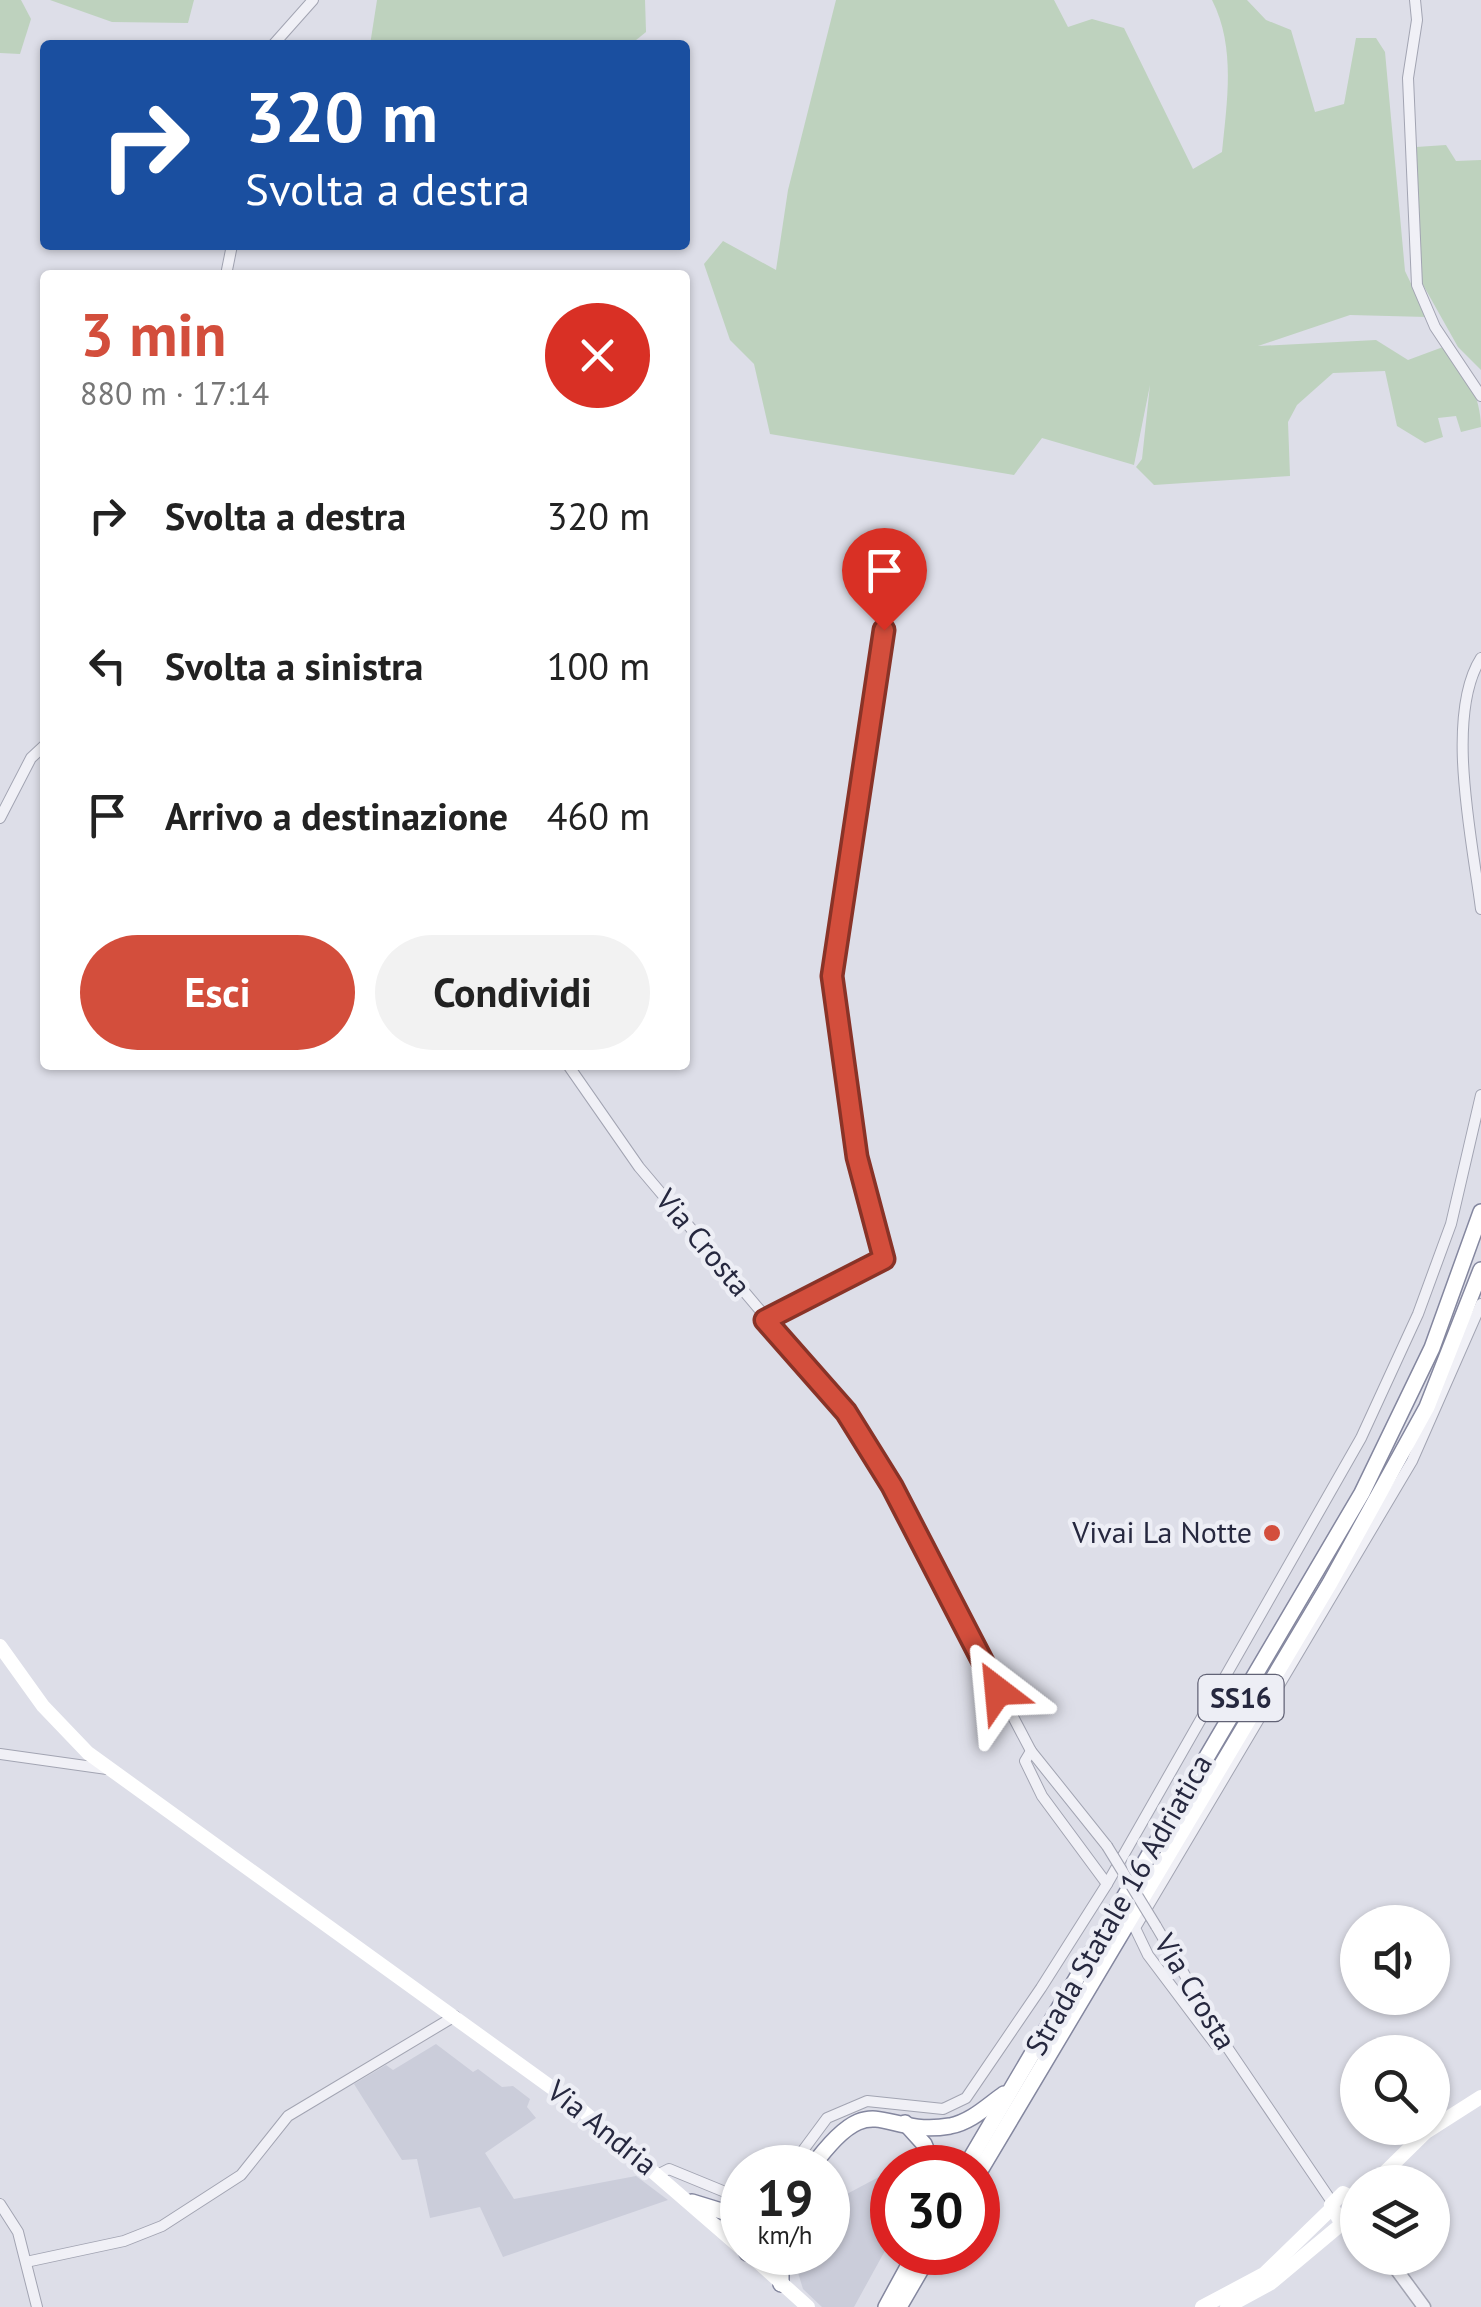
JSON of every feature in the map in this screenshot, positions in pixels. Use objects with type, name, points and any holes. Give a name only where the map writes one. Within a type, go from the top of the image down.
[{"type":"highway","name":"Strada Statale 16 Adriatica","points":[[979,2145],[1400,1422],[1481,1212]]},
{"type":"highway","name":"Strada Statale 16 Adriatica","points":[[995,2145],[1338,1568],[1427,1407],[1481,1270]]},
{"type":"highway","name":"SS16","points":[[828,2145],[851,2125],[884,2118],[954,2126],[1012,2089]]},
{"type":"highway","points":[[905,2123],[924,2145]]},
{"type":"highway","points":[[692,2202],[720,2211]]},
{"type":"highway","points":[[781,2275],[781,2284]]},
{"type":"highway","points":[[886,2307],[903,2275]]},
{"type":"highway","points":[[899,2307],[918,2275]]},
{"type":"main road","name":"Via Andria","points":[[0,1646],[43,1706],[108,1770],[456,2016],[659,2174],[720,2228]]},
{"type":"main road","points":[[1392,2165],[1426,2132],[1481,2096]]},
{"type":"main road","points":[[1202,2307],[1264,2274],[1340,2202]]},
{"type":"main road","points":[[1228,2307],[1271,2283],[1340,2231]]},
{"type":"main road","name":"Via Andria","points":[[771,2275],[808,2307]]},
{"type":"street","points":[[278,40],[313,0]]},
{"type":"street","points":[[1415,0],[1417,20],[1408,78],[1417,285],[1435,327],[1481,396]]},
{"type":"street","points":[[765,1320],[884,1259],[857,1157],[832,976],[884,630]]},
{"type":"street","points":[[1481,658],[1465,715],[1464,764],[1481,909]]},
{"type":"street","points":[[0,818],[40,749]]},
{"type":"street","name":"Via Crosta","points":[[571,1070],[639,1168],[846,1412],[892,1486],[1032,1751],[1106,1846],[1227,2047],[1318,2178],[1340,2195]]},
{"type":"street","points":[[807,2145],[827,2118],[868,2101],[943,2110],[966,2098],[1106,1884],[1361,1438],[1401,1353],[1450,1224],[1481,1095]]},
{"type":"street","points":[[1227,2047],[1215,2044],[1148,1956],[1135,1928],[1412,1460],[1481,1304]]},
{"type":"street","points":[[1032,1751],[1025,1761],[1042,1796],[1106,1884]]},
{"type":"street","points":[[0,1754],[108,1770]]},
{"type":"street","points":[[26,2262],[124,2241],[162,2226],[241,2175],[288,2116],[456,2016]]},
{"type":"street","points":[[659,2174],[669,2169],[720,2190]]},
{"type":"street","points":[[0,2204],[18,2232],[37,2307]]},
{"type":"street","points":[[1400,2275],[1424,2307]]},
{"type":"shaded area","points":[[436,2044],[473,2072],[478,2069],[502,2087],[513,2086],[530,2099],[527,2107],[536,2118],[485,2153],[514,2199],[636,2176],[668,2200],[503,2257],[480,2207],[430,2218],[417,2159],[402,2160],[354,2084],[386,2065],[393,2070]]},
{"type":"shaded area","points":[[870,2182],[872,2275],[854,2307],[822,2307],[803,2289],[799,2275],[850,2275],[850,2192]]},
{"type":"green space","points":[[0,0],[21,0],[31,19],[20,54],[0,53]]},
{"type":"green space","points":[[50,0],[194,0],[188,23],[112,22]]},
{"type":"green space","points":[[377,0],[645,0],[646,32],[636,40],[371,40]]},
{"type":"green space","points":[[836,0],[1054,0],[1068,27],[1092,19],[1124,28],[1193,169],[1222,152],[1227,55],[1212,0],[1247,0],[1266,20],[1291,30],[1315,112],[1344,104],[1356,38],[1376,38],[1385,52],[1405,271],[1427,317],[1350,315],[1258,346],[1376,340],[1408,360],[1443,347],[1470,383],[1481,427],[1461,432],[1456,416],[1438,418],[1443,437],[1425,443],[1397,426],[1385,371],[1333,373],[1297,405],[1288,422],[1290,476],[1154,485],[1136,467],[1142,459],[1150,385],[1134,465],[1042,438],[1014,475],[770,434],[754,364],[730,340],[704,264],[723,241],[776,270],[788,190]]},
{"type":"green space","points":[[1446,145],[1456,161],[1481,160],[1481,370],[1458,347],[1422,283],[1416,147]]},
{"type":"place","name":"Vivai La Notte","points":[[1272,1533]]},
{"type":"route","points":[[884,630],[832,976],[857,1157],[884,1259],[765,1320],[846,1412],[892,1486],[998,1691]]}]
